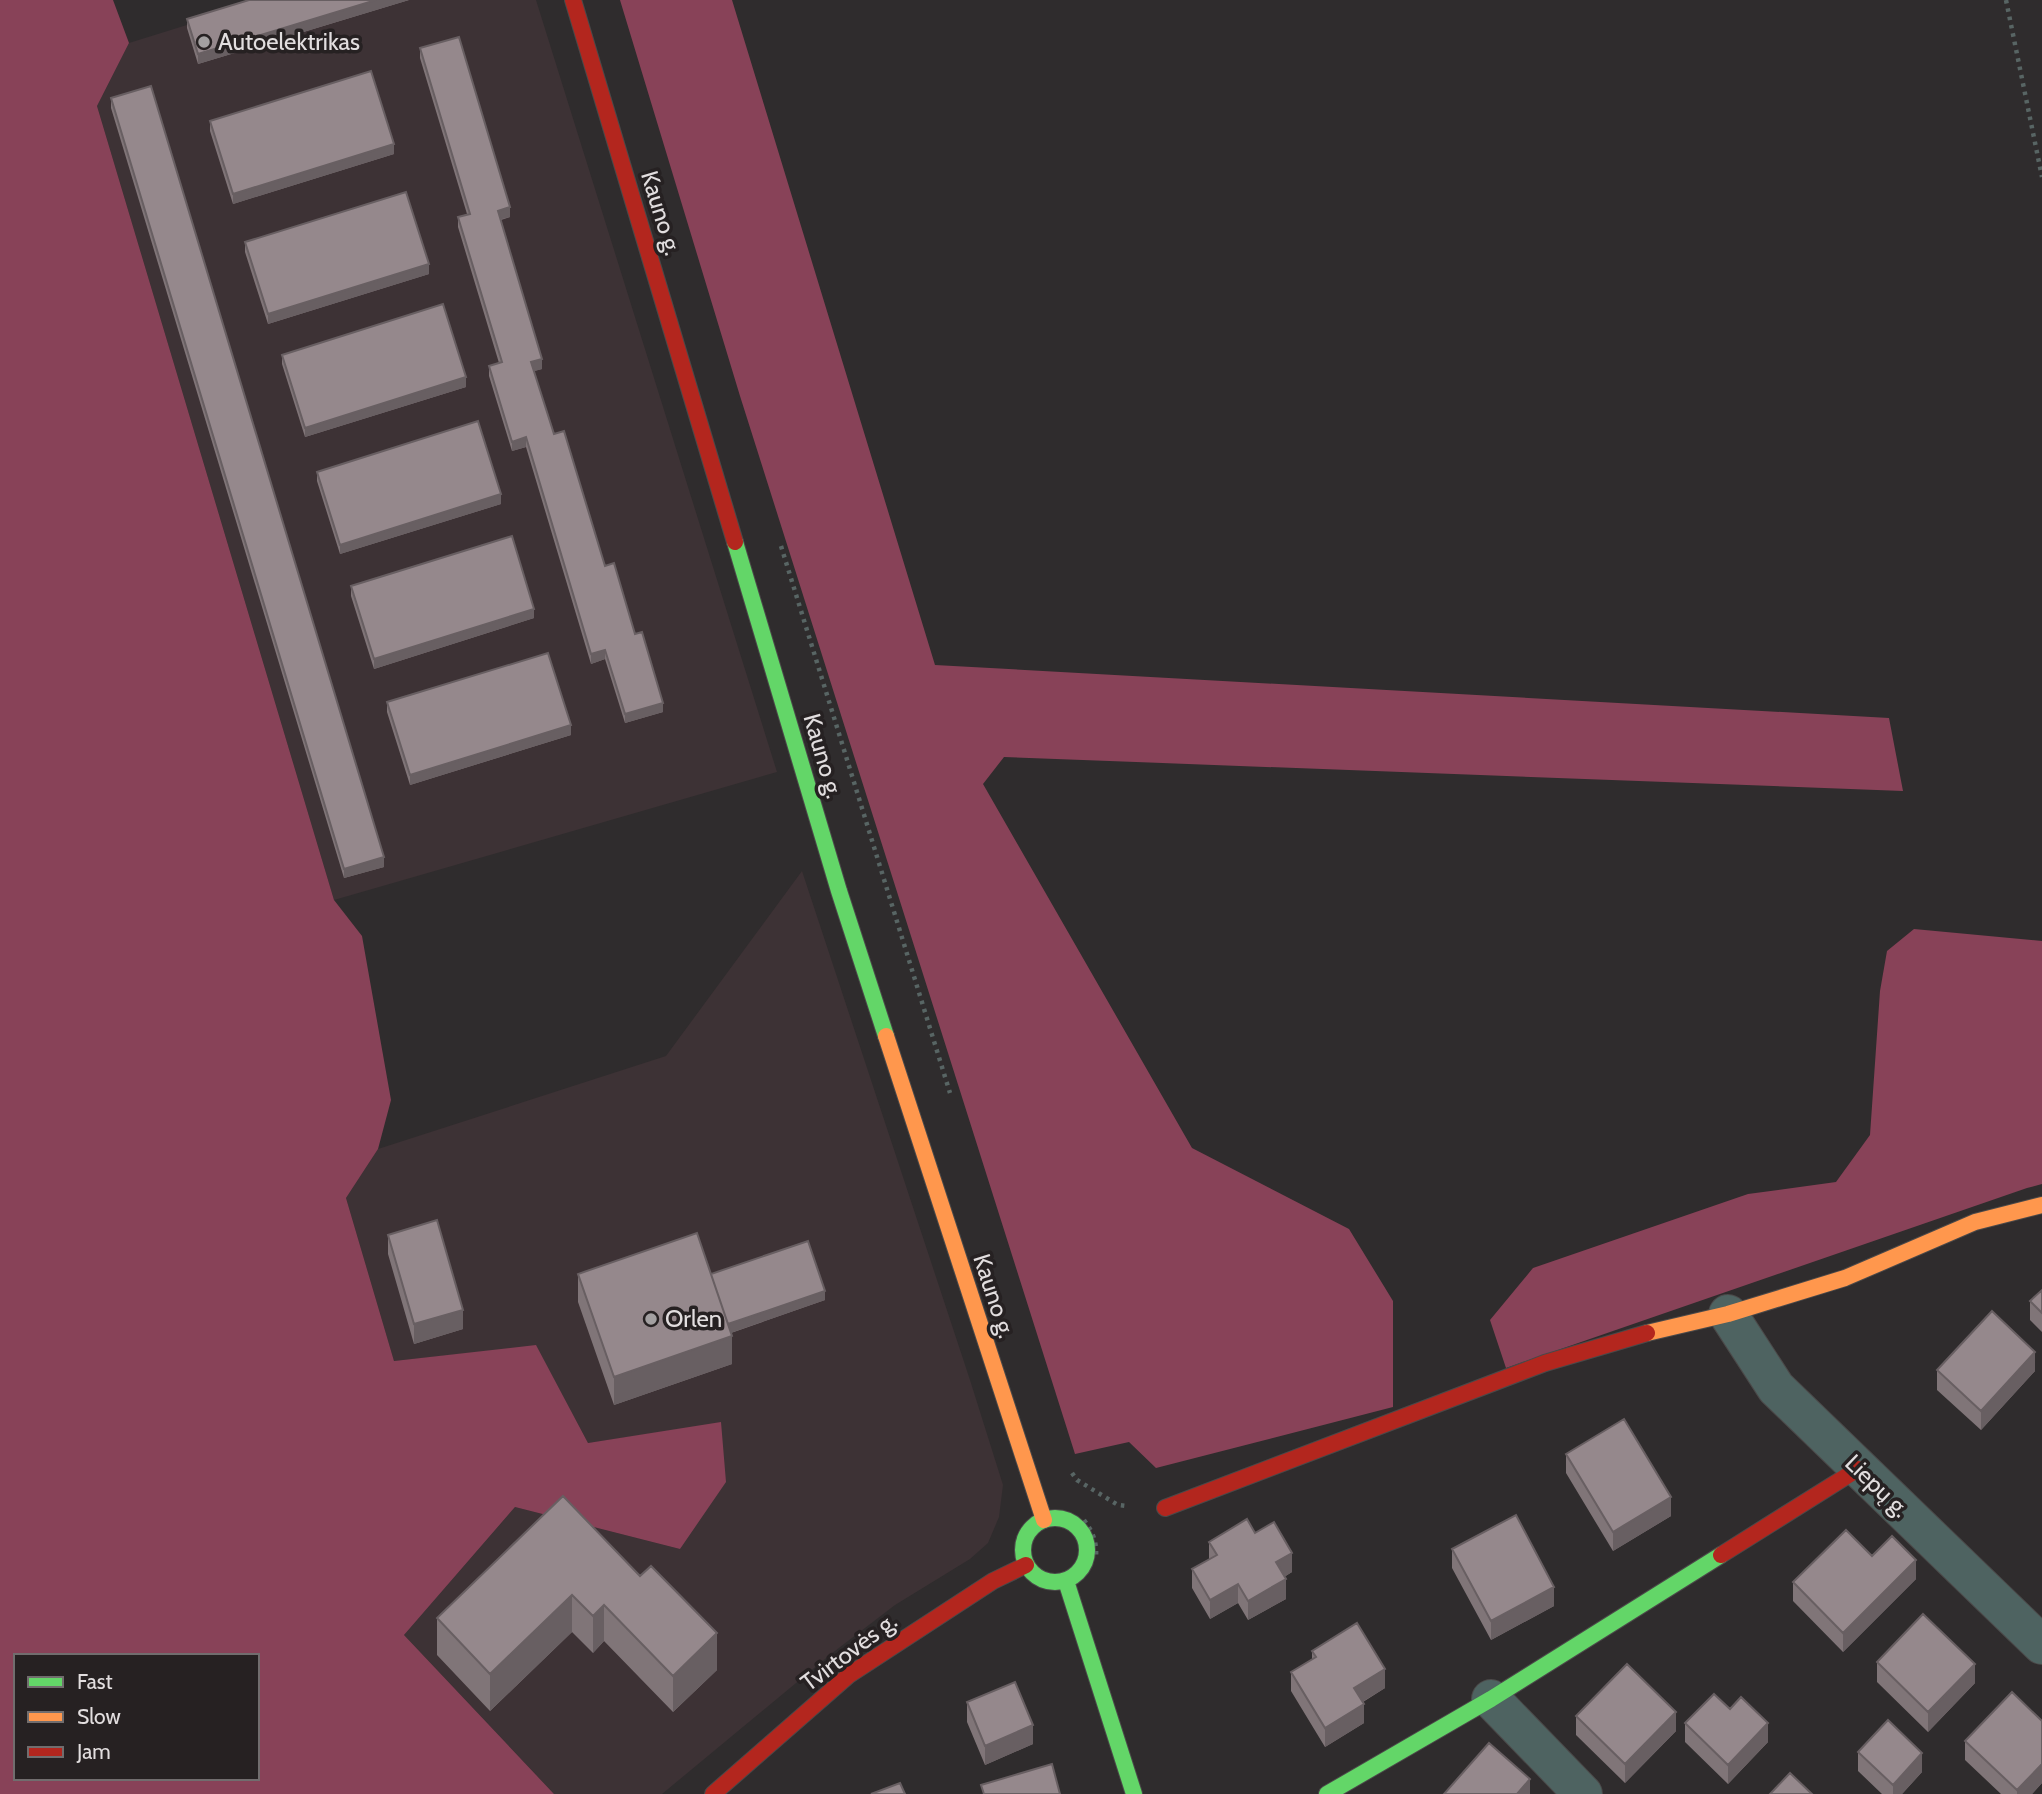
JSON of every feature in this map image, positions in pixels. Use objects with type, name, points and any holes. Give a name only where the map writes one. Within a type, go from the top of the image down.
[{"type":"street","name":"Kauno g.","points":[[573,0],[839,891],[1044,1520]]},
{"type":"street","points":[[1165,1508],[1545,1363],[1664,1328],[1728,1314],[1846,1278],[1975,1222],[2042,1205]]},
{"type":"street","name":"Liepų g.","points":[[1728,1314],[1776,1388],[2042,1645]]},
{"type":"street","points":[[1327,1794],[1491,1699],[1858,1469]]},
{"type":"street","points":[[1058,1519],[1072,1523],[1082,1533],[1087,1546],[1086,1561],[1068,1587],[1033,1574],[1026,1565],[1023,1552],[1025,1539],[1032,1527],[1044,1520],[1058,1519]]},
{"type":"street","name":"Tvirtovės g.","points":[[713,1794],[849,1675],[993,1581],[1026,1565]]},
{"type":"street","points":[[1068,1587],[1135,1794]]},
{"type":"street","points":[[1491,1699],[1583,1794]]},
{"type":"path","points":[[2006,0],[2042,177]]},
{"type":"path","points":[[778,538],[951,1096]]},
{"type":"path","points":[[1069,1470],[1077,1480],[1118,1505],[1165,1508]]},
{"type":"path","points":[[1068,1587],[1087,1580],[1096,1564],[1093,1533],[1076,1514]]},
{"type":"shaded area","points":[[0,0],[113,0],[129,43],[97,106],[334,900],[362,936],[391,1100],[378,1149],[346,1198],[394,1361],[536,1345],[588,1443],[721,1422],[726,1482],[680,1549],[515,1507],[404,1635],[554,1794],[0,1794]]},
{"type":"shaded area","points":[[267,0],[536,0],[777,772],[334,900],[97,106],[129,43]]},
{"type":"shaded area","points":[[620,0],[732,0],[935,665],[1889,718],[1903,791],[1004,757],[983,784],[1192,1148],[1349,1229],[1393,1301],[1393,1407],[1156,1468],[1129,1442],[1075,1454],[740,396]]},
{"type":"shaded area","points":[[802,871],[1003,1485],[999,1517],[988,1543],[970,1559],[895,1605],[831,1654],[662,1794],[554,1794],[404,1635],[515,1507],[680,1549],[721,1423],[588,1443],[536,1346],[394,1361],[346,1198],[378,1149],[666,1056]]},
{"type":"shaded area","points":[[1914,929],[2042,941],[2042,1184],[1506,1368],[1490,1320],[1533,1268],[1748,1194],[1836,1182],[1870,1135],[1880,991],[1887,951]]},
{"type":"building","points":[[249,0],[376,0],[198,54],[187,19]]},
{"type":"building","points":[[459,37],[510,207],[498,211],[542,359],[531,362],[554,434],[564,431],[605,566],[614,563],[635,634],[642,632],[663,703],[625,714],[605,650],[591,654],[526,437],[512,442],[489,366],[502,362],[458,217],[470,214],[420,48]]},
{"type":"building","points":[[371,71],[394,144],[233,194],[210,121]]},
{"type":"building","points":[[151,86],[384,857],[344,869],[111,98]]},
{"type":"building","points":[[406,192],[429,264],[268,314],[245,242]]},
{"type":"building","points":[[443,304],[466,377],[305,428],[282,355]]},
{"type":"building","points":[[478,421],[501,494],[340,545],[317,472]]},
{"type":"building","points":[[512,536],[534,609],[374,659],[351,586]]},
{"type":"building","points":[[548,653],[571,725],[410,775],[387,702]]},
{"type":"building","points":[[437,1220],[463,1310],[414,1324],[388,1235]]},
{"type":"building","name":"Orlen","points":[[697,1233],[732,1336],[614,1377],[578,1274]]},
{"type":"building","points":[[808,1241],[825,1291],[728,1324],[711,1274]]},
{"type":"building","points":[[2042,1290],[2042,1313],[2030,1301]]},
{"type":"building","points":[[1992,1311],[2035,1352],[1981,1411],[1937,1370]]},
{"type":"building","points":[[1624,1419],[1671,1497],[1613,1532],[1566,1454]]},
{"type":"building","points":[[563,1496],[640,1576],[651,1566],[717,1633],[673,1676],[604,1605],[593,1616],[572,1595],[490,1674],[437,1618]]},
{"type":"building","points":[[1516,1515],[1554,1587],[1491,1621],[1452,1549]]},
{"type":"building","points":[[1247,1519],[1255,1533],[1274,1522],[1292,1553],[1276,1562],[1286,1579],[1248,1601],[1238,1584],[1210,1600],[1192,1569],[1217,1555],[1209,1542]]},
{"type":"building","points":[[1846,1530],[1872,1556],[1892,1536],[1916,1560],[1843,1633],[1793,1582]]},
{"type":"building","points":[[1923,1614],[1975,1664],[1928,1712],[1877,1662]]},
{"type":"building","points":[[1357,1623],[1385,1669],[1354,1688],[1364,1704],[1325,1728],[1291,1672],[1316,1657],[1312,1651]]},
{"type":"building","points":[[1627,1664],[1676,1712],[1625,1764],[1576,1716]]},
{"type":"building","points":[[1015,1682],[1033,1725],[985,1746],[967,1702]]},
{"type":"building","points":[[2012,1692],[2042,1721],[2042,1764],[2017,1790],[1965,1741]]},
{"type":"building","points":[[1714,1694],[1730,1709],[1741,1697],[1768,1723],[1728,1765],[1685,1723]]},
{"type":"building","points":[[1888,1720],[1922,1753],[1893,1785],[1858,1752]]},
{"type":"building","points":[[1489,1743],[1530,1779],[1517,1794],[1444,1794]]},
{"type":"building","points":[[1052,1764],[1060,1794],[984,1794],[981,1785]]},
{"type":"building","points":[[1790,1773],[1812,1794],[1770,1794]]},
{"type":"building","points":[[900,1783],[905,1794],[871,1794]]},
{"type":"traffic: fast","points":[[735,542],[839,891],[886,1036]]},
{"type":"traffic: fast","points":[[1055,1518],[1073,1524],[1081,1532],[1087,1550],[1081,1568],[1073,1576],[1055,1582],[1037,1576],[1029,1568],[1023,1550],[1029,1532],[1037,1524],[1055,1518]]},
{"type":"traffic: fast","points":[[1327,1794],[1491,1699],[1721,1555]]},
{"type":"traffic: fast","points":[[1066,1581],[1134,1794]]},
{"type":"traffic: slow","points":[[886,1036],[1044,1520]]},
{"type":"traffic: slow","points":[[1647,1333],[1728,1314],[1845,1278],[1975,1222],[2042,1205]]},
{"type":"traffic: jam","points":[[573,0],[735,542]]},
{"type":"traffic: jam","points":[[1165,1508],[1545,1363],[1647,1333]]},
{"type":"traffic: jam","points":[[1721,1555],[1858,1469]]},
{"type":"traffic: jam","points":[[713,1794],[849,1675],[993,1581],[1026,1565]]},
{"type":"place","name":"Autoelektrikas","points":[[204,42]]},
{"type":"place","name":"Orlen","points":[[651,1319]]}]
